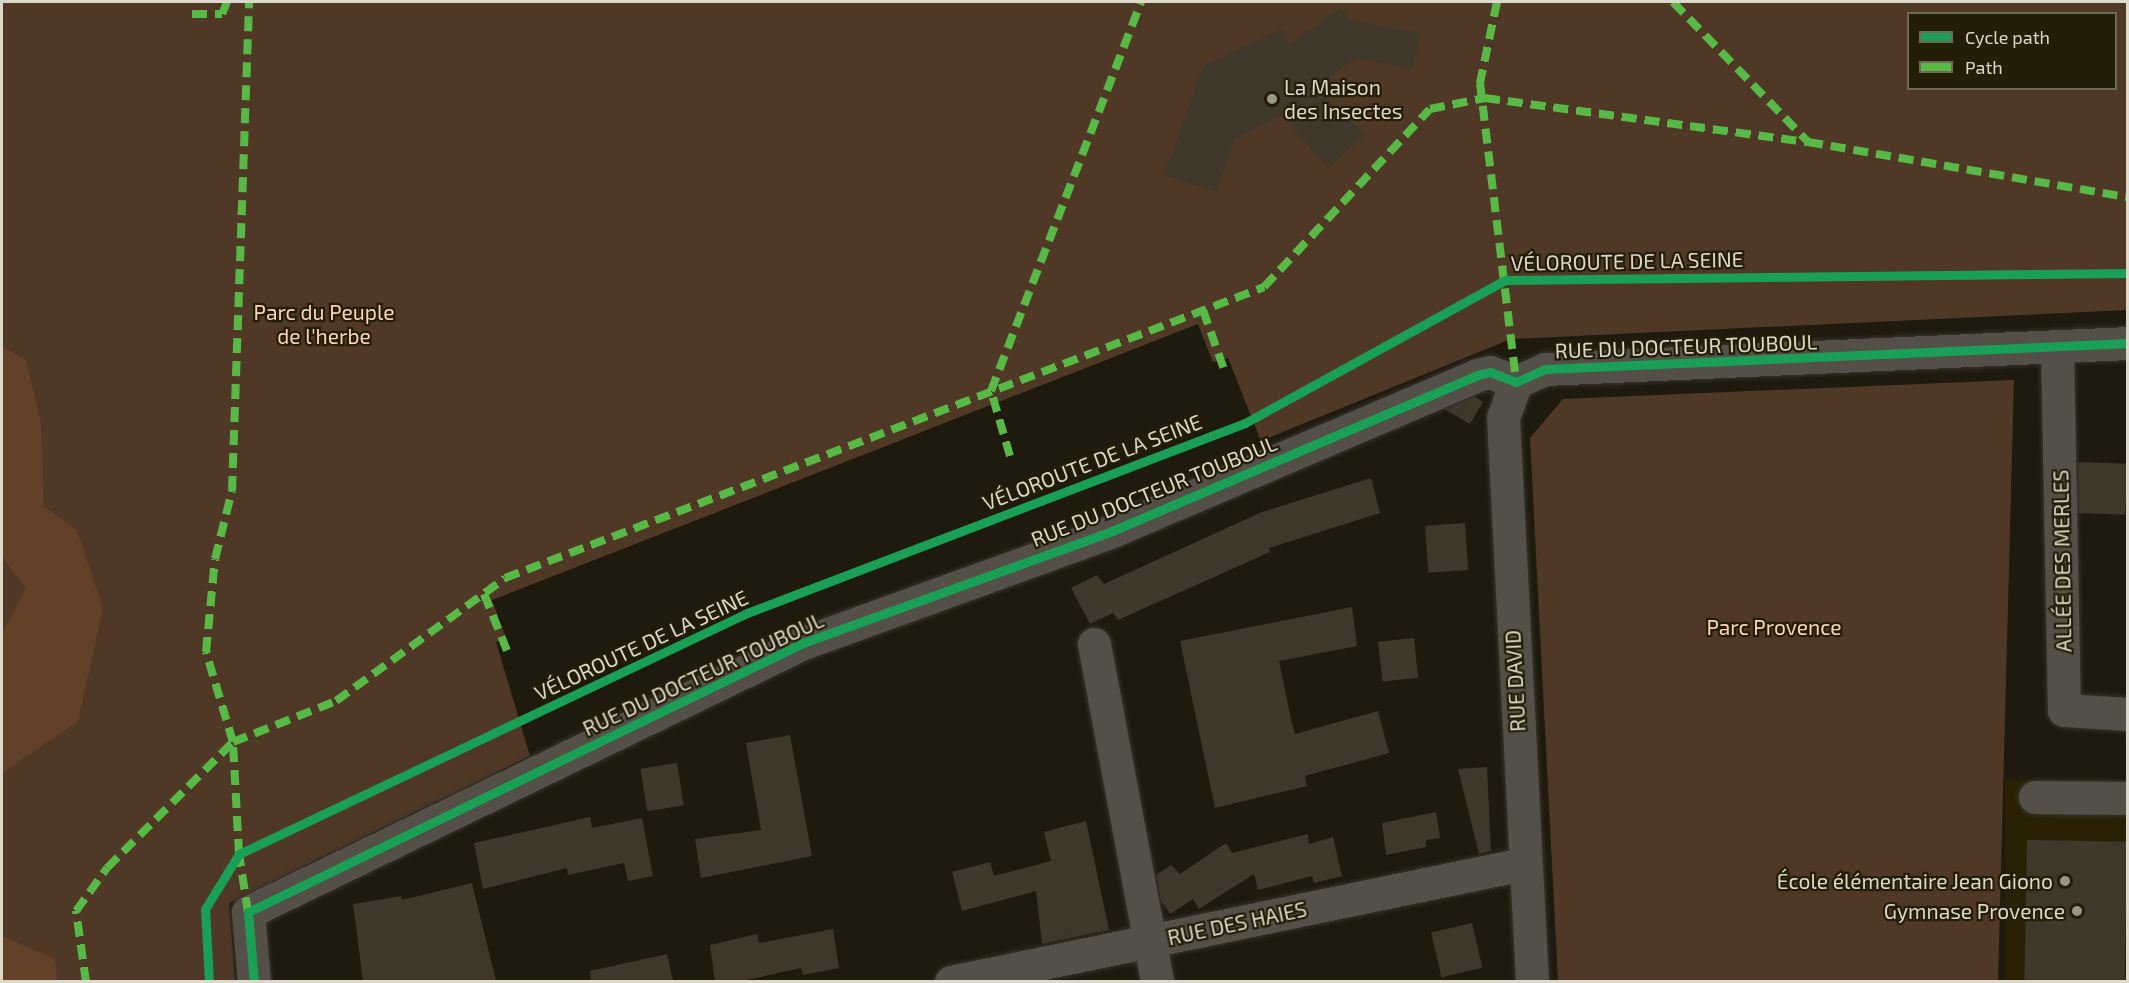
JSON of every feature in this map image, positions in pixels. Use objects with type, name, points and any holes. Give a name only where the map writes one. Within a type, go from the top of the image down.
[{"type":"street","name":"RUE DU DOCTEUR TOUBOUL","points":[[254,981],[248,912],[803,643],[1112,531],[1477,375],[1490,372],[1516,382],[1545,369],[2057,348],[2127,343]]},
{"type":"street","name":"ALLÉE DES MERLES","points":[[2057,348],[2064,710],[2127,714]]},
{"type":"street","name":"RUE DAVID","points":[[1516,382],[1503,417],[1523,864],[1532,981]]},
{"type":"street","points":[[1094,644],[1157,981]]},
{"type":"street","points":[[2035,797],[2127,798]]},
{"type":"street","name":"RUE DES HAIES","points":[[951,981],[1523,864]]},
{"type":"shaded area","points":[[2,347],[26,360],[41,423],[44,507],[77,530],[103,608],[78,721],[2,773],[2,635],[26,588],[2,557]]},
{"type":"shaded area","name":"École élémentaire Jean Giono","points":[[2005,780],[2127,780],[2127,982],[2005,982]]},
{"type":"shaded area","points":[[2,936],[55,959],[57,981],[2,981]]},
{"type":"green space","name":"Parc du Peuple de l'herbe","points":[[2,2],[2127,2],[2127,310],[1511,339],[1261,441],[1228,358],[1213,362],[1198,324],[492,600],[506,638],[496,642],[530,756],[229,903],[235,981],[2,982]]},
{"type":"green space","name":"Parc Provence","points":[[2014,380],[1998,981],[1558,981],[1530,438],[1563,399]]},
{"type":"building","name":"La Maison des Insectes","points":[[1341,8],[1349,20],[1420,33],[1413,68],[1356,59],[1315,87],[1365,134],[1329,168],[1281,116],[1235,139],[1216,192],[1164,175],[1204,65],[1282,29],[1289,44]]},
{"type":"building","points":[[1474,396],[1483,402],[1470,424],[1444,409]]},
{"type":"building","points":[[2078,462],[2127,464],[2125,515],[2076,513]]},
{"type":"building","points":[[1371,478],[1380,513],[1269,548],[1270,552],[1118,620],[1113,613],[1090,624],[1071,588],[1097,575],[1104,584],[1262,512]]},
{"type":"building","points":[[1465,523],[1468,570],[1428,573],[1425,526]]},
{"type":"building","points":[[1352,607],[1357,646],[1279,661],[1291,719],[1295,734],[1378,711],[1389,753],[1305,776],[1307,786],[1215,808],[1180,641]]},
{"type":"building","points":[[1414,638],[1418,678],[1382,682],[1378,642]]},
{"type":"building","points":[[790,735],[812,856],[701,878],[695,839],[761,830],[746,743]]},
{"type":"building","points":[[677,763],[684,805],[647,811],[640,769]]},
{"type":"building","points":[[1487,767],[1491,851],[1479,854],[1458,769]]},
{"type":"building","points":[[1436,812],[1440,838],[1426,840],[1426,847],[1386,855],[1382,823]]},
{"type":"building","points":[[590,817],[592,828],[642,818],[653,876],[628,881],[624,863],[568,875],[567,868],[483,889],[474,843]]},
{"type":"building","points":[[1086,821],[1109,930],[1042,944],[1036,891],[962,911],[952,872],[990,862],[994,876],[1051,861],[1044,832]]},
{"type":"building","points":[[1308,834],[1309,844],[1333,837],[1342,876],[1314,883],[1312,876],[1258,890],[1254,874],[1199,909],[1193,899],[1170,914],[1161,901],[1156,875],[1171,865],[1180,874],[1226,843],[1232,853]]},
{"type":"building","name":"Gymnase Provence","points":[[2027,840],[2127,842],[2125,982],[2025,981]]},
{"type":"building","points":[[472,883],[496,981],[363,981],[353,904],[401,896],[402,900]]},
{"type":"building","points":[[1472,923],[1482,968],[1441,977],[1431,932]]},
{"type":"building","points":[[833,929],[839,968],[803,975],[801,968],[742,981],[715,981],[710,945],[757,934],[759,943]]},
{"type":"building","points":[[667,954],[673,981],[591,981],[590,971]]},
{"type":"marked path","points":[[192,14],[222,14],[227,2]]},
{"type":"marked path","points":[[248,912],[239,854],[233,742],[206,652],[215,559],[232,491],[249,2]]},
{"type":"marked path","points":[[1010,456],[991,391],[1141,2]]},
{"type":"marked path","points":[[1497,2],[1480,83],[1516,382]]},
{"type":"marked path","points":[[1673,2],[1808,142]]},
{"type":"marked path","points":[[86,982],[76,911],[107,868],[233,742],[336,701],[505,578],[1264,287],[1430,109],[1485,98],[1808,142],[2128,197]]},
{"type":"marked path","points":[[1203,310],[1225,372]]},
{"type":"marked path","points":[[484,594],[508,653]]},
{"type":"cycle path","name":"VÉLOROUTE DE LA SEINE","points":[[209,982],[205,909],[239,854],[747,613],[1245,423],[1505,280],[2128,273]]},
{"type":"cycle path","points":[[254,982],[248,912],[803,643],[1112,531],[1477,375],[1490,372],[1516,382],[1545,369],[2128,343]]},
{"type":"place","name":"La Maison des Insectes","points":[[1272,99]]},
{"type":"place","name":"École élémentaire Jean Giono","points":[[2065,881]]},
{"type":"place","name":"Gymnase Provence","points":[[2077,911]]}]
